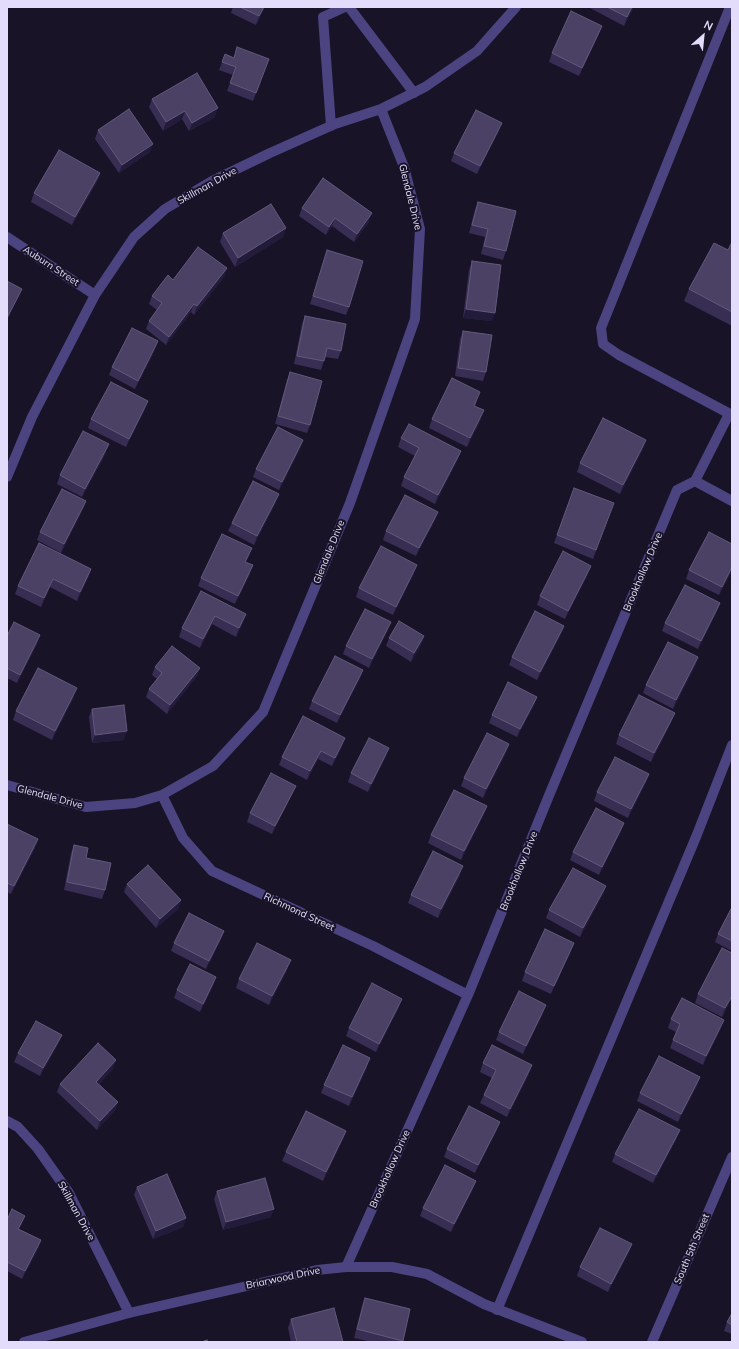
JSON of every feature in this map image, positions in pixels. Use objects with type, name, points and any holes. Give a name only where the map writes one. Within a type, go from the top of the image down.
[{"type":"street","points":[[331,126],[323,17],[345,7]]},
{"type":"street","points":[[349,7],[414,93]]},
{"type":"street","name":"Skillman Drive","points":[[7,477],[32,417],[95,295],[134,237],[166,209],[212,181],[270,152],[331,126],[381,109],[425,87],[477,51],[516,7]]},
{"type":"street","points":[[730,7],[601,328],[603,344],[619,355],[731,414],[695,481],[732,501]]},
{"type":"street","name":"Glendale Drive","points":[[7,785],[86,807],[135,803],[162,795],[213,766],[263,712],[350,502],[415,319],[420,229],[404,167],[381,109]]},
{"type":"street","name":"Auburn Street","points":[[7,238],[95,295]]},
{"type":"street","name":"Brookhollow Drive","points":[[346,1268],[468,995],[550,793],[677,490],[695,481]]},
{"type":"street","points":[[497,1310],[696,837],[732,745]]},
{"type":"street","name":"Richmond Street","points":[[162,795],[183,838],[212,871],[373,946],[468,995]]},
{"type":"street","name":"Skillman Drive","points":[[7,1121],[18,1127],[38,1149],[69,1193],[129,1313]]},
{"type":"street","name":"South 5th Street","points":[[652,1342],[732,1157]]},
{"type":"street","name":"Briarwood Drive","points":[[24,1342],[129,1313],[317,1270],[392,1267],[427,1274],[497,1310],[582,1342]]},
{"type":"building","points":[[240,7],[264,7],[259,16]]},
{"type":"building","points":[[607,7],[632,7],[627,17]]},
{"type":"building","points":[[571,11],[602,26],[582,68],[552,53]]},
{"type":"building","points":[[237,47],[269,59],[256,93],[230,83],[236,67],[222,62],[225,54],[234,58]]},
{"type":"building","points":[[197,73],[218,108],[192,123],[185,111],[166,122],[152,99]]},
{"type":"building","points":[[129,109],[153,144],[122,165],[98,130]]},
{"type":"building","points":[[476,110],[502,123],[480,166],[454,153]]},
{"type":"building","points":[[59,150],[100,173],[75,217],[34,193]]},
{"type":"building","points":[[323,178],[372,213],[357,234],[335,218],[329,227],[302,208]]},
{"type":"building","points":[[478,202],[516,211],[506,251],[484,246],[488,229],[472,225]]},
{"type":"building","points":[[271,204],[286,228],[238,258],[223,233]]},
{"type":"building","points":[[732,242],[732,312],[689,289],[714,243],[728,250]]},
{"type":"building","points":[[198,247],[227,268],[197,306],[194,304],[169,337],[149,321],[162,303],[152,296],[168,275],[173,280]]},
{"type":"building","points":[[327,250],[363,261],[349,307],[313,296]]},
{"type":"building","points":[[472,261],[501,265],[495,313],[466,309]]},
{"type":"building","points":[[7,281],[22,289],[7,318]]},
{"type":"building","points":[[305,316],[346,324],[341,351],[327,348],[324,361],[297,356]]},
{"type":"building","points":[[132,328],[158,341],[138,381],[112,367]]},
{"type":"building","points":[[463,331],[492,335],[486,372],[458,368]]},
{"type":"building","points":[[290,372],[322,381],[310,425],[278,416]]},
{"type":"building","points":[[452,378],[480,392],[474,406],[484,410],[470,438],[432,419]]},
{"type":"building","points":[[111,382],[148,401],[129,439],[91,419]]},
{"type":"building","points":[[603,418],[646,440],[623,485],[580,463]]},
{"type":"building","points":[[409,424],[461,451],[438,495],[404,477],[419,448],[401,438]]},
{"type":"building","points":[[278,427],[303,440],[282,482],[256,469]]},
{"type":"building","points":[[83,431],[109,444],[85,489],[60,475]]},
{"type":"building","points":[[253,481],[279,494],[257,536],[232,523]]},
{"type":"building","points":[[574,488],[614,503],[596,550],[557,535]]},
{"type":"building","points":[[62,489],[86,501],[64,544],[40,532]]},
{"type":"building","points":[[405,495],[438,512],[419,548],[386,531]]},
{"type":"building","points":[[709,532],[732,544],[732,567],[722,587],[689,570]]},
{"type":"building","points":[[222,534],[252,548],[245,562],[253,565],[238,596],[201,578]]},
{"type":"building","points":[[39,543],[91,569],[80,592],[53,579],[44,598],[18,586]]},
{"type":"building","points":[[381,546],[417,565],[396,607],[359,588]]},
{"type":"building","points":[[563,551],[591,566],[568,611],[540,596]]},
{"type":"building","points":[[685,585],[720,603],[701,641],[665,623]]},
{"type":"building","points":[[201,591],[246,614],[239,628],[215,616],[203,639],[182,628]]},
{"type":"building","points":[[365,609],[391,622],[372,659],[346,646]]},
{"type":"building","points":[[535,611],[564,626],[540,672],[512,657]]},
{"type":"building","points":[[399,621],[424,636],[414,653],[389,638]]},
{"type":"building","points":[[14,622],[40,635],[20,675],[7,668],[7,636]]},
{"type":"building","points":[[668,642],[698,657],[676,700],[646,685]]},
{"type":"building","points":[[172,646],[200,668],[170,705],[149,689],[162,673],[155,667]]},
{"type":"building","points":[[335,656],[363,670],[340,715],[312,701]]},
{"type":"building","points":[[38,668],[77,688],[55,731],[16,711]]},
{"type":"building","points":[[508,682],[537,697],[520,729],[492,715]]},
{"type":"building","points":[[639,695],[675,713],[654,753],[619,735]]},
{"type":"building","points":[[124,705],[127,731],[95,735],[92,709]]},
{"type":"building","points":[[303,716],[345,738],[335,758],[321,751],[310,771],[282,757]]},
{"type":"building","points":[[487,733],[509,744],[486,789],[464,778]]},
{"type":"building","points":[[369,738],[389,748],[371,784],[351,773]]},
{"type":"building","points":[[615,757],[649,774],[631,809],[597,792]]},
{"type":"building","points":[[271,773],[296,786],[275,826],[250,813]]},
{"type":"building","points":[[454,790],[487,806],[464,851],[431,835]]},
{"type":"building","points":[[596,808],[624,823],[602,867],[573,852]]},
{"type":"building","points":[[7,824],[38,839],[14,886],[7,883]]},
{"type":"building","points":[[74,845],[88,848],[86,858],[111,863],[105,890],[67,882]]},
{"type":"building","points":[[433,851],[463,866],[441,909],[411,895]]},
{"type":"building","points":[[148,865],[181,900],[160,919],[127,884]]},
{"type":"building","points":[[573,868],[606,886],[583,928],[549,910]]},
{"type":"building","points":[[732,907],[732,941],[718,934]]},
{"type":"building","points":[[189,913],[224,931],[209,961],[174,943]]},
{"type":"building","points":[[545,929],[574,943],[554,986],[525,972]]},
{"type":"building","points":[[257,943],[291,960],[272,996],[239,979]]},
{"type":"building","points":[[722,948],[732,953],[732,996],[725,1008],[698,994]]},
{"type":"building","points":[[190,964],[216,977],[203,1004],[177,990]]},
{"type":"building","points":[[372,983],[402,999],[379,1044],[349,1028]]},
{"type":"building","points":[[519,991],[546,1005],[526,1046],[499,1032]]},
{"type":"building","points":[[682,998],[724,1020],[706,1056],[673,1040],[680,1024],[671,1019]]},
{"type":"building","points":[[36,1021],[62,1035],[43,1068],[18,1053]]},
{"type":"building","points":[[98,1043],[116,1060],[96,1082],[118,1102],[100,1121],[60,1084]]},
{"type":"building","points":[[343,1045],[370,1058],[352,1097],[324,1085]]},
{"type":"building","points":[[492,1045],[532,1065],[510,1109],[484,1095],[496,1070],[483,1063]]},
{"type":"building","points":[[659,1056],[700,1077],[681,1114],[640,1093]]},
{"type":"building","points":[[469,1106],[500,1122],[478,1165],[447,1149]]},
{"type":"building","points":[[639,1109],[680,1130],[656,1175],[615,1154]]},
{"type":"building","points":[[306,1111],[346,1131],[326,1172],[286,1152]]},
{"type":"building","points":[[445,1165],[476,1181],[454,1224],[423,1208]]},
{"type":"building","points":[[167,1174],[186,1218],[156,1231],[137,1187]]},
{"type":"building","points":[[265,1178],[274,1209],[226,1222],[217,1191]]},
{"type":"building","points":[[12,1209],[25,1216],[18,1229],[41,1240],[25,1271],[7,1262],[7,1220]]},
{"type":"building","points":[[600,1228],[632,1244],[611,1284],[580,1267]]},
{"type":"building","points":[[365,1298],[410,1309],[403,1341],[357,1329]]},
{"type":"building","points":[[334,1308],[343,1342],[297,1342],[291,1319]]},
{"type":"building","points":[[732,1313],[732,1325],[727,1322]]}]
